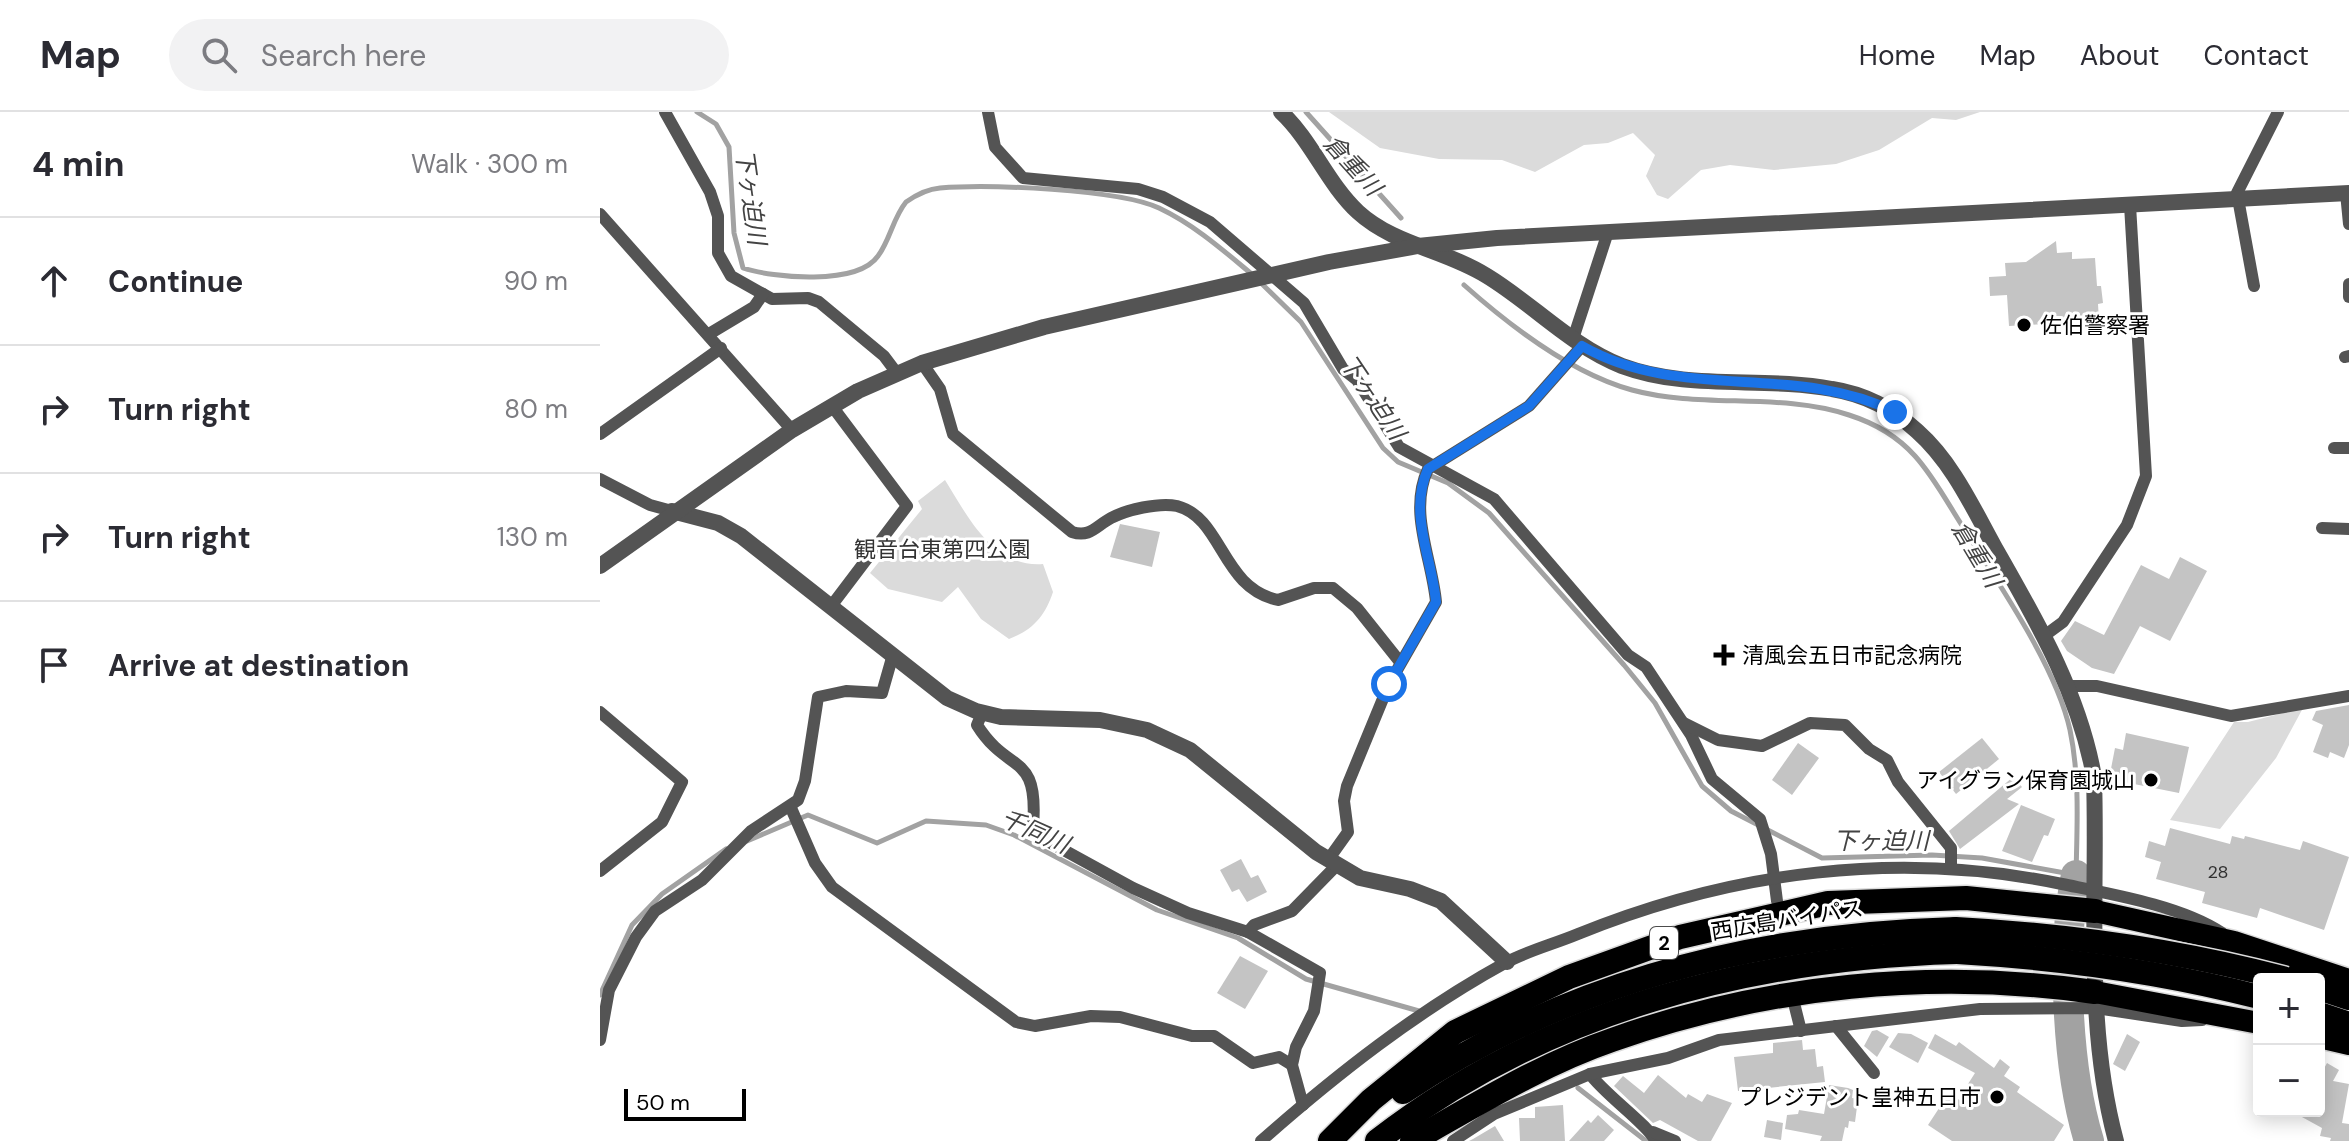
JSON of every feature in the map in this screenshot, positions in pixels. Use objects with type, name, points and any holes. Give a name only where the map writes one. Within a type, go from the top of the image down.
[{"type":"highway","name":"2","points":[[1330,1141],[1371,1100],[1455,1032],[1569,977],[1680,937],[1828,903],[2053,894],[2090,900],[2349,980]]},
{"type":"highway","name":"西広島バイパス","points":[[1337,1141],[1384,1105],[1492,1037],[1556,1007],[1627,981],[1714,957],[1795,941],[1875,931],[1957,941],[2209,984],[2253,995]]},
{"type":"highway","name":"西広島バイパス","points":[[1377,1141],[1450,1091],[1502,1061],[1565,1031],[1633,1005],[1716,981],[1800,964],[1957,941],[2056,934],[2215,960],[2264,973]]},
{"type":"highway","points":[[1412,1141],[1491,1096],[1610,1040],[1733,1003],[1862,984],[1992,982],[2059,996],[2253,1022]]},
{"type":"highway","points":[[2325,990],[2349,998]]},
{"type":"highway","points":[[2325,1016],[2349,1024]]},
{"type":"highway","points":[[2325,1038],[2349,1044]]},
{"type":"street","points":[[665,112],[710,192],[718,216],[718,253],[731,276],[776,299],[808,298],[819,302],[884,356],[896,372]]},
{"type":"street","points":[[988,112],[995,147],[1023,178],[1138,189],[1163,197],[1210,222],[1304,303],[1343,369],[1357,380],[1399,447],[1483,492],[1505,510],[1628,655],[1646,667],[1682,721],[1712,779],[1760,819],[1768,837],[1777,901]]},
{"type":"street","points":[[1281,112],[1304,137],[1358,212],[1388,233],[1427,247],[1486,275],[1574,351],[1664,376],[1833,389],[1866,398],[1895,412],[1943,459],[2044,636],[2081,716],[2094,777],[2090,900],[2094,1000],[2100,1066],[2116,1141]]},
{"type":"street","points":[[2254,286],[2237,199],[2242,177],[2278,112]]},
{"type":"street","points":[[600,566],[672,511],[792,430],[896,372],[1030,331],[1270,276],[1427,247],[1608,232],[2347,193],[2349,224]]},
{"type":"street","points":[[2044,636],[2063,622],[2127,525],[2146,476],[2130,205]]},
{"type":"street","points":[[600,214],[792,430]]},
{"type":"street","points":[[1248,932],[1254,925],[1292,911],[1332,862],[1348,832],[1344,801],[1347,786],[1400,662],[1436,602],[1423,550],[1422,482],[1431,466],[1504,425],[1529,406],[1574,351],[1608,232]]},
{"type":"street","points":[[2349,284],[2349,297]]},
{"type":"street","points":[[709,334],[754,307],[763,294]]},
{"type":"street","points":[[600,434],[721,348]]},
{"type":"street","points":[[922,363],[940,389],[953,434],[1072,532],[1090,533],[1113,517],[1154,506],[1178,506],[1197,516],[1243,583],[1278,600],[1314,588],[1333,588],[1349,599],[1400,662]]},
{"type":"street","points":[[832,406],[907,506],[832,605]]},
{"type":"street","points":[[2334,448],[2349,448]]},
{"type":"street","points":[[600,479],[650,505],[695,515],[741,536],[832,605],[892,658],[947,698],[982,713],[1001,717],[1100,720],[1147,730],[1190,750],[1332,862],[1360,878],[1410,889],[1441,901],[1507,962]]},
{"type":"street","points":[[2322,528],[2349,529]]},
{"type":"street","points":[[600,1040],[609,990],[648,919],[678,892],[702,880],[751,831],[792,810],[805,781],[818,697],[846,691],[882,693],[892,658]]},
{"type":"street","points":[[2068,686],[2097,686],[2231,716],[2349,696]]},
{"type":"street","points":[[600,712],[682,782],[662,822],[600,871]]},
{"type":"street","points":[[982,713],[977,725],[985,738],[1027,773],[1036,797],[1033,827],[1040,837],[1133,888],[1188,913],[1241,927],[1320,973],[1292,1065],[1303,1105]]},
{"type":"street","points":[[1682,721],[1718,740],[1762,746],[1810,723],[1845,725],[1869,749],[1887,760],[1898,782],[1951,848],[1951,866]]},
{"type":"street","points":[[792,810],[832,887],[1016,1022],[1035,1026],[1091,1016],[1120,1017],[1192,1036],[1214,1036],[1253,1063],[1279,1057],[1292,1065]]},
{"type":"street","points":[[1261,1141],[1374,1046],[1507,962],[1644,909],[1698,893],[1773,878],[1887,866],[1951,866],[2053,894]]},
{"type":"street","points":[[1453,1141],[1494,1114],[1590,1074],[1668,1058],[1719,1040],[1980,1009],[2059,996]]},
{"type":"street","points":[[1795,1007],[1801,1031]]},
{"type":"street","points":[[1836,1026],[1874,1073]]},
{"type":"street","points":[[1590,1074],[1614,1103],[1654,1137],[1675,1141]]},
{"type":"green space","points":[[1329,112],[1980,112],[1956,120],[1932,118],[1879,150],[1836,164],[1774,170],[1730,165],[1701,170],[1668,199],[1657,195],[1646,176],[1655,155],[1633,133],[1608,143],[1584,145],[1535,172],[1502,160],[1439,159],[1380,148]]},
{"type":"green space","name":"観音台東第四公園","points":[[945,480],[973,524],[996,549],[1025,563],[1043,564],[1053,592],[1046,608],[1037,621],[1009,639],[981,619],[958,587],[942,602],[888,589],[870,573],[922,509],[918,501]]},
{"type":"green space","points":[[2303,708],[2276,758],[2220,829],[2170,820],[2234,722],[2248,722]]},
{"type":"building","points":[[2056,241],[2057,253],[2072,252],[2072,259],[2095,258],[2097,286],[2101,286],[2103,303],[2098,304],[2099,321],[2009,326],[2007,295],[1990,296],[1989,277],[2006,276],[2005,263],[2026,262]]},
{"type":"building","points":[[1120,524],[1160,532],[1152,567],[1110,557]]},
{"type":"building","points":[[2180,557],[2207,571],[2170,641],[2140,626],[2114,674],[2092,668],[2067,651],[2061,641],[2075,621],[2104,635],[2141,565],[2169,579]]},
{"type":"building","points":[[2349,705],[2349,745],[2344,758],[2330,752],[2328,758],[2313,752],[2323,725],[2312,720],[2316,711]]},
{"type":"building","points":[[2126,733],[2189,747],[2179,793],[2109,779],[2115,748],[2123,750]]},
{"type":"building","points":[[1982,738],[1999,759],[1956,794],[1939,772]]},
{"type":"building","points":[[1798,743],[1819,758],[1792,795],[1772,780]]},
{"type":"building","points":[[2013,777],[2022,787],[2007,799],[2019,804],[1960,849],[1949,831]]},
{"type":"building","points":[[2021,805],[2055,819],[2032,862],[2002,851]]},
{"type":"building","points":[[2170,828],[2230,844],[2232,836],[2244,839],[2245,836],[2300,850],[2303,841],[2349,857],[2324,930],[2260,908],[2257,918],[2202,903],[2205,892],[2156,879],[2161,862],[2145,857],[2149,841],[2165,846]]},
{"type":"building","points":[[1241,859],[1251,878],[1258,875],[1267,892],[1247,902],[1239,889],[1232,892],[1220,870]]},
{"type":"building","points":[[1240,956],[1268,971],[1245,1009],[1217,993]]},
{"type":"building","points":[[1877,1030],[1889,1037],[1877,1057],[1864,1046],[1872,1031]]},
{"type":"building","points":[[1898,1033],[1911,1034],[1928,1043],[1918,1063],[1889,1047]]},
{"type":"building","points":[[1935,1034],[1956,1046],[1959,1042],[1994,1068],[2000,1059],[2010,1067],[2004,1076],[2020,1087],[2017,1092],[2064,1125],[2054,1141],[1952,1141],[1928,1125],[1949,1093],[1971,1108],[1968,1084],[1975,1073],[1928,1048]]},
{"type":"building","points":[[2127,1034],[2140,1042],[2125,1071],[2113,1064]]},
{"type":"building","points":[[1802,1040],[1803,1050],[1815,1049],[1817,1067],[1823,1066],[1825,1082],[1738,1091],[1734,1057],[1773,1053],[1773,1043]]},
{"type":"building","points":[[2327,1063],[2339,1070],[2333,1081],[2349,1084],[2342,1123],[2349,1124],[2349,1141],[2330,1141],[2331,1138],[2320,1136],[2322,1128],[2302,1117],[2325,1117]]},
{"type":"building","points":[[1658,1075],[1686,1098],[1688,1094],[1702,1102],[1707,1094],[1732,1103],[1711,1141],[1698,1141],[1660,1120],[1653,1123],[1614,1086],[1623,1076],[1644,1093]]},
{"type":"building","points":[[1829,1085],[1853,1090],[1852,1098],[1858,1099],[1855,1122],[1849,1121],[1842,1141],[1820,1141],[1822,1136],[1785,1129],[1787,1115],[1798,1114],[1799,1110],[1824,1114]]},
{"type":"building","points":[[1563,1105],[1565,1141],[1520,1141],[1519,1118],[1535,1118],[1535,1107]]},
{"type":"building","points":[[1598,1115],[1614,1130],[1604,1141],[1569,1141],[1588,1120],[1591,1123]]},
{"type":"building","points":[[1767,1120],[1783,1123],[1781,1140],[1764,1137]]},
{"type":"building","points":[[1495,1126],[1504,1141],[1469,1141],[1473,1139]]},
{"type":"waterway","name":"下ヶ迫川","points":[[697,112],[716,124],[729,147],[734,233],[743,268],[793,277],[834,276],[852,272],[867,266],[878,256],[902,208],[910,199],[935,189],[988,187],[1084,192],[1159,208],[1209,239],[1254,276]]},
{"type":"waterway","name":"倉重川","points":[[1306,112],[1401,218]]},
{"type":"waterway","name":"下ヶ迫川","points":[[1261,283],[1301,322],[1383,448],[1398,462],[1448,483],[1489,513],[1655,703],[1702,786],[1731,811],[1822,858],[1932,855],[1982,858],[2076,875],[2075,766],[2063,705],[2039,652],[2009,599],[1935,482],[1908,449],[1867,422],[1823,408],[1659,396],[1610,383],[1543,346],[1464,285]]},
{"type":"waterway","name":"千同川","points":[[747,841],[808,815],[877,843],[926,821],[986,825],[1014,835],[1157,910],[1238,938],[1306,979],[1419,1011]]},
{"type":"waterway","name":"千同川","points":[[600,995],[632,925],[662,894],[726,849]]},
{"type":"waterway","name":"倉重川","points":[[2076,875],[2069,938],[2069,1009],[2076,1079],[2089,1141]]},
{"type":"waterway","name":"千同川","points":[[1578,1088],[1646,1141]]},
{"type":"place","name":"佐伯警察署","points":[[2024,325]]},
{"type":"place","name":"清風会五日市記念病院","points":[[1724,655]]},
{"type":"place","name":"アイグラン保育園城山","points":[[2151,780]]},
{"type":"place","name":"プレジデント皇神五日市","points":[[1997,1097]]},
{"type":"route","points":[[1389,684],[1436,602],[1423,550],[1422,482],[1428,469],[1447,455],[1504,425],[1529,406],[1582,346],[1643,372],[1685,379],[1833,389],[1866,398],[1895,412]]}]
